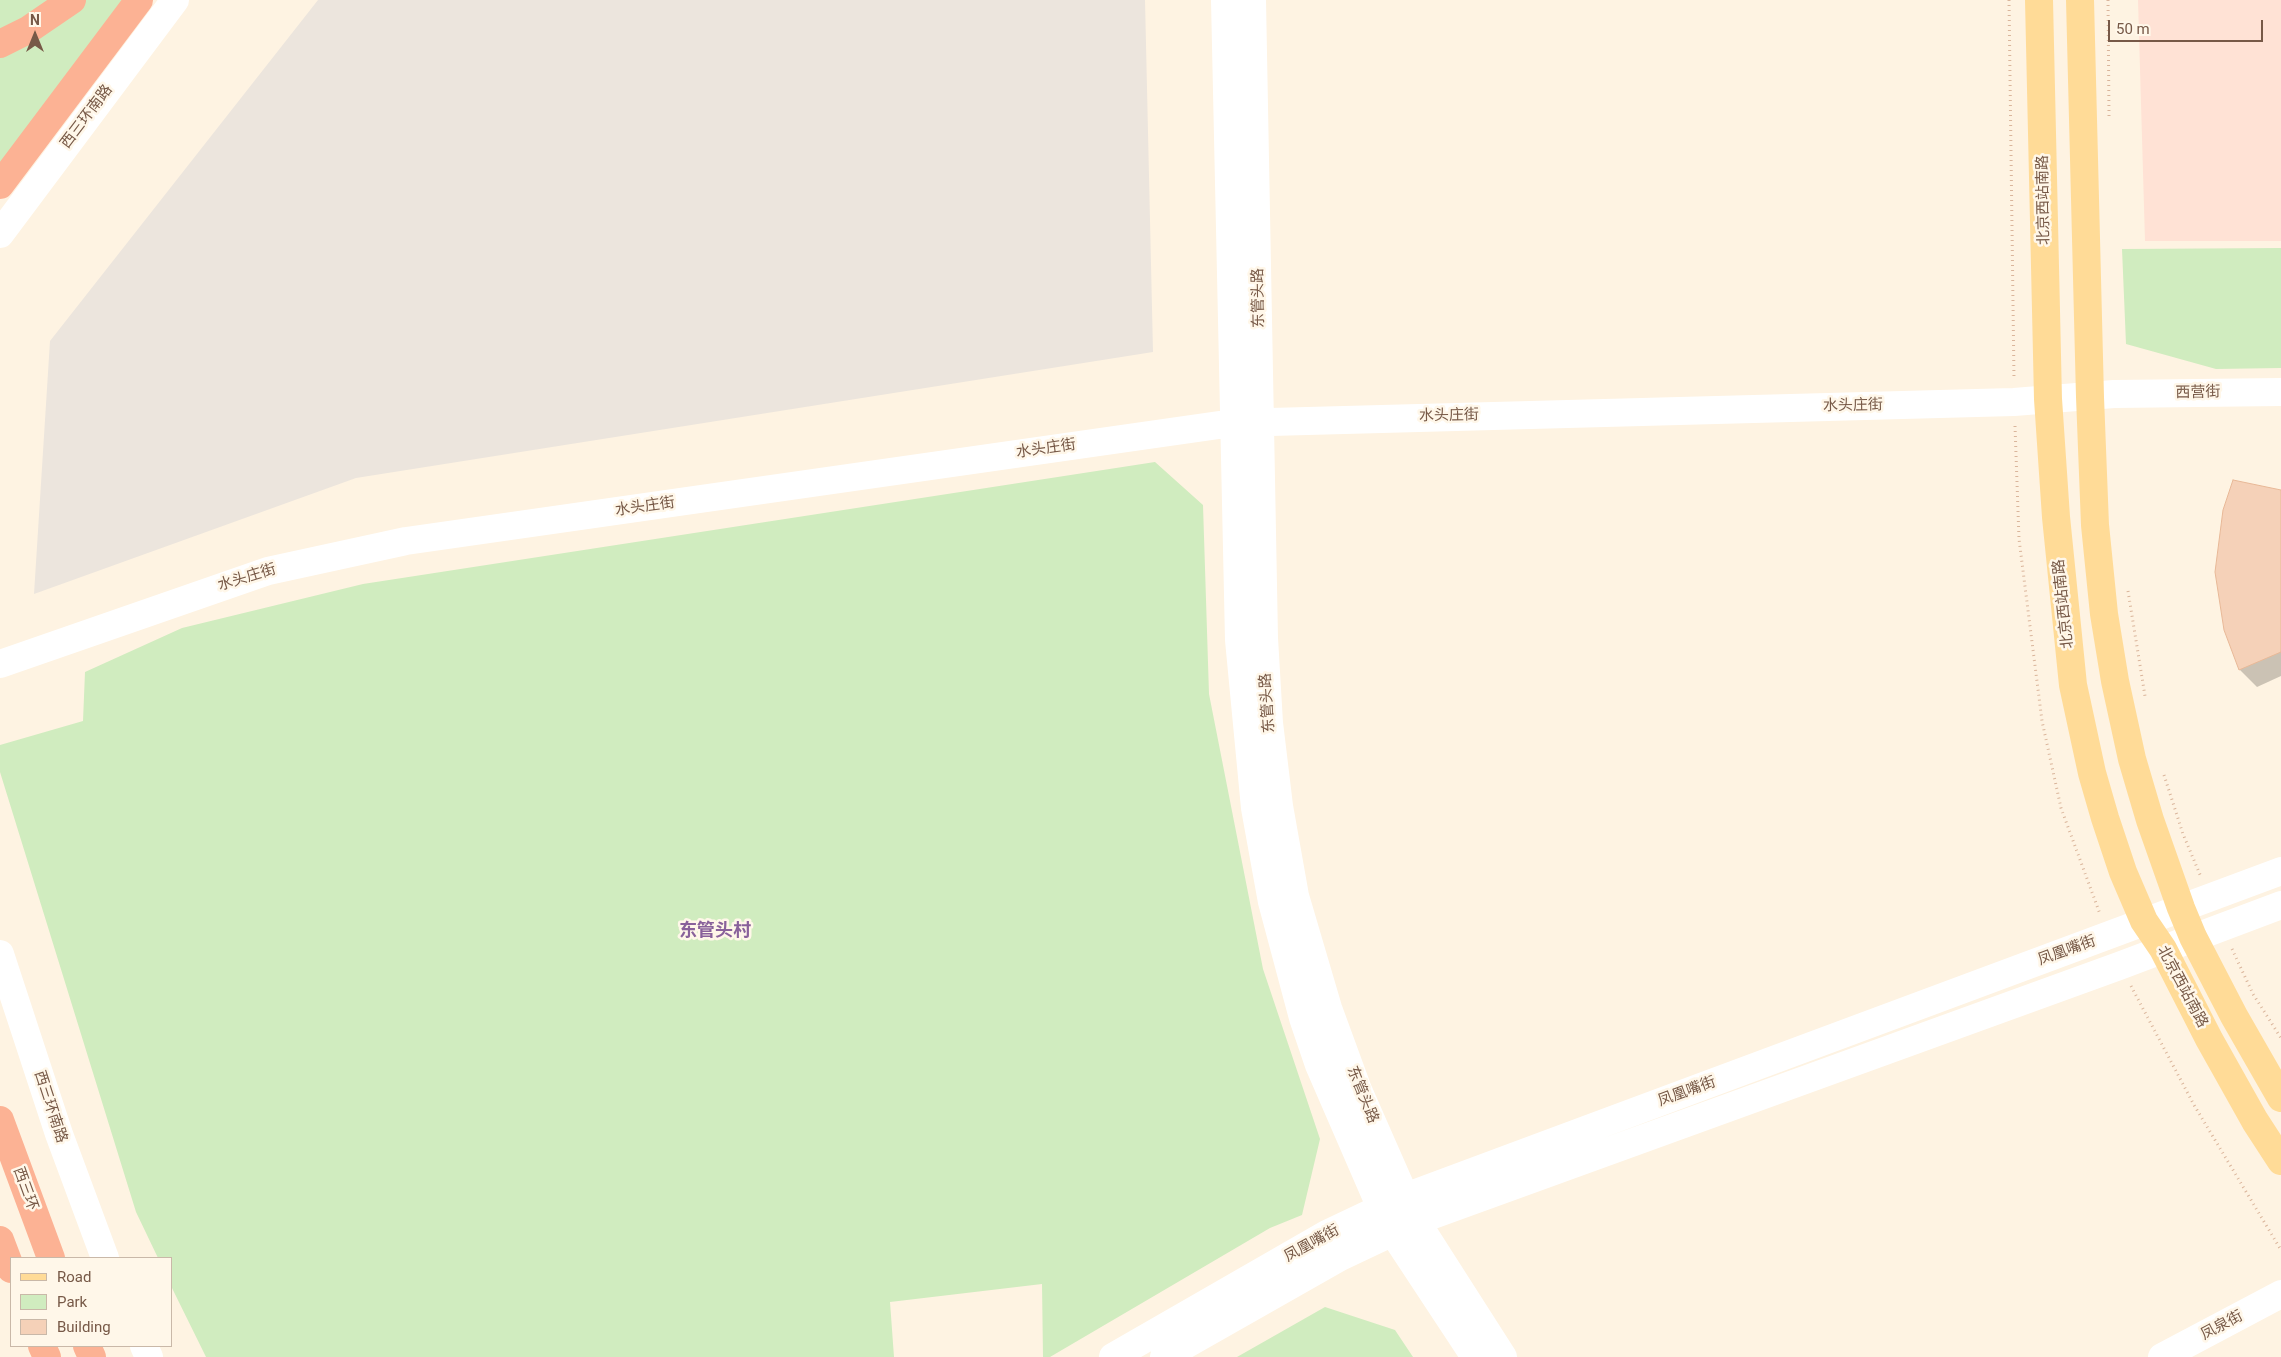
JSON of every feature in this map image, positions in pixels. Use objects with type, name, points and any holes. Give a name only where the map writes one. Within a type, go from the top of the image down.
[{"type":"highway","points":[[0,44],[28,30],[72,0]]},
{"type":"highway","points":[[0,185],[139,0]]},
{"type":"highway","name":"西三环","points":[[0,1120],[51,1257]]},
{"type":"highway","points":[[0,1240],[10,1266]]},
{"type":"main road","name":"北京西站南路","points":[[2040,0],[2048,399],[2056,517],[2073,685],[2092,773],[2105,818],[2123,872],[2144,921],[2163,949],[2209,1039],[2281,1161]]},
{"type":"main road","points":[[2080,0],[2102,396],[2096,525],[2104,614],[2115,681],[2132,759],[2150,820],[2181,908],[2239,1024],[2281,1098]]},
{"type":"street","name":"西三环南路","points":[[0,234],[175,0]]},
{"type":"street","name":"东管头路","points":[[1225,0],[1239,640],[1255,808],[1272,902],[1302,1018],[1319,1065],[1475,1357]]},
{"type":"street","name":"东管头路","points":[[1252,0],[1264,638],[1269,723],[1279,806],[1295,896],[1328,1008],[1358,1090],[1398,1214],[1503,1357]]},
{"type":"street","name":"西营街","points":[[2102,396],[2281,392]]},
{"type":"street","name":"水头庄街","points":[[0,664],[268,571],[406,541],[1233,422],[2014,402],[2102,396]]},
{"type":"street","name":"凤凰嘴街","points":[[1164,1357],[1340,1257],[1398,1214],[2144,921],[2281,871]]},
{"type":"street","name":"凤凰嘴街","points":[[1114,1357],[1327,1234],[1398,1214],[2163,949],[2281,905]]},
{"type":"street","name":"西三环南路","points":[[0,954],[58,1134],[105,1257]]},
{"type":"street","name":"凤泉街","points":[[2162,1357],[2281,1294]]},
{"type":"path","points":[[2108,0],[2109,117]]},
{"type":"path","points":[[2127,584],[2145,697]]},
{"type":"path","points":[[2163,771],[2183,834],[2209,897]]},
{"type":"path","points":[[2222,927],[2253,994],[2281,1038]]},
{"type":"shaded area","points":[[318,0],[1145,0],[1153,352],[356,478],[34,594],[50,341]]},
{"type":"shaded area","points":[[2138,0],[2281,0],[2281,241],[2145,241]]},
{"type":"green space","points":[[0,0],[128,0],[0,172]]},
{"type":"green space","points":[[2281,248],[2281,368],[2216,369],[2126,344],[2122,249]]},
{"type":"green space","points":[[1155,462],[1203,505],[1209,694],[1263,969],[1320,1139],[1302,1215],[1270,1228],[1050,1357],[1043,1357],[1042,1284],[890,1302],[894,1357],[206,1357],[172,1288],[172,1257],[158,1257],[136,1212],[0,772],[0,745],[83,721],[85,672],[182,628],[363,584]]},
{"type":"green space","points":[[1325,1307],[1395,1330],[1413,1357],[1237,1357]]},
{"type":"building","points":[[2233,480],[2281,490],[2281,652],[2239,670],[2224,630],[2215,572],[2223,510]]},
{"type":"district","name":"东管头村","points":[[715,931]]}]
